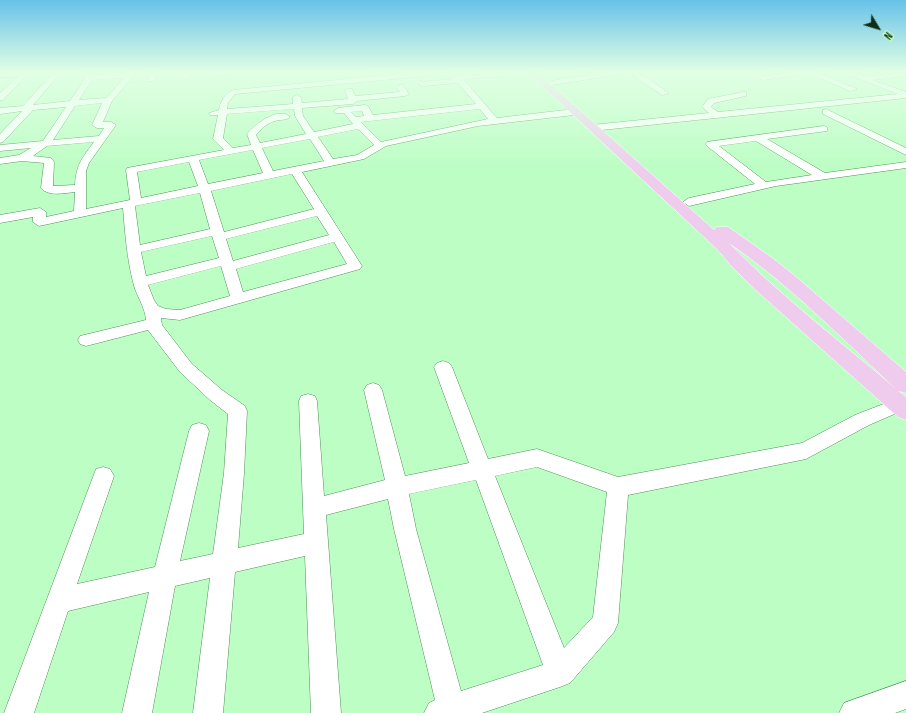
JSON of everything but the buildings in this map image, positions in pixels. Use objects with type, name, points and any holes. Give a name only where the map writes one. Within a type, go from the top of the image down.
[{"type":"main road","points":[[566,104],[689,202],[738,244],[758,256],[819,305],[906,385]]},
{"type":"main road","points":[[573,104],[724,247],[743,268],[903,408]]},
{"type":"street","points":[[0,140],[31,104]]},
{"type":"street","points":[[0,110],[70,104]]},
{"type":"street","points":[[22,158],[46,143],[73,104]]},
{"type":"street","points":[[80,214],[81,170],[84,163],[111,125],[97,125],[106,104]]},
{"type":"street","points":[[226,104],[218,139],[231,151]]},
{"type":"street","points":[[211,113],[233,104]]},
{"type":"street","points":[[224,108],[255,104]]},
{"type":"street","points":[[300,104],[303,116],[312,135],[330,163]]},
{"type":"street","points":[[330,112],[391,104]]},
{"type":"street","points":[[414,104],[430,134]]},
{"type":"street","points":[[708,104],[706,107],[716,115]]},
{"type":"street","points":[[596,127],[823,104]]},
{"type":"street","points":[[208,713],[234,473],[238,411],[216,395],[186,368],[154,326],[154,316],[143,296],[134,250],[131,170],[312,135],[370,118],[482,106],[494,120]]},
{"type":"street","points":[[365,108],[370,118]]},
{"type":"street","points":[[346,110],[380,146]]},
{"type":"street","points":[[0,219],[40,212],[39,222],[360,157],[380,146],[494,120],[574,112]]},
{"type":"street","points":[[826,112],[906,152]]},
{"type":"street","points":[[269,175],[250,131],[262,121],[275,117],[303,116]]},
{"type":"street","points":[[765,186],[710,144],[824,129]]},
{"type":"street","points":[[756,137],[801,165],[825,177]]},
{"type":"street","points":[[0,148],[103,138]]},
{"type":"street","points":[[0,161],[22,158],[49,162],[47,188],[51,191],[81,188]]},
{"type":"street","points":[[193,158],[219,234],[238,299]]},
{"type":"street","points":[[689,202],[765,186],[906,165]]},
{"type":"street","points":[[86,340],[154,316],[180,315],[355,266],[295,170]]},
{"type":"street","points":[[134,250],[219,234],[321,211]]},
{"type":"street","points":[[141,282],[338,237]]},
{"type":"street","points":[[443,367],[560,673]]},
{"type":"street","points":[[373,390],[397,487],[446,711],[560,673],[606,623],[618,487]]},
{"type":"street","points":[[308,401],[326,713]]},
{"type":"street","points":[[315,508],[397,487],[482,468],[537,458],[618,487],[806,451],[862,420],[903,408]]},
{"type":"street","points":[[137,713],[172,542],[199,431]]},
{"type":"street","points":[[19,713],[103,476]]},
{"type":"street","points":[[58,601],[317,542]]},
{"type":"street","points":[[854,713],[906,695]]}]
